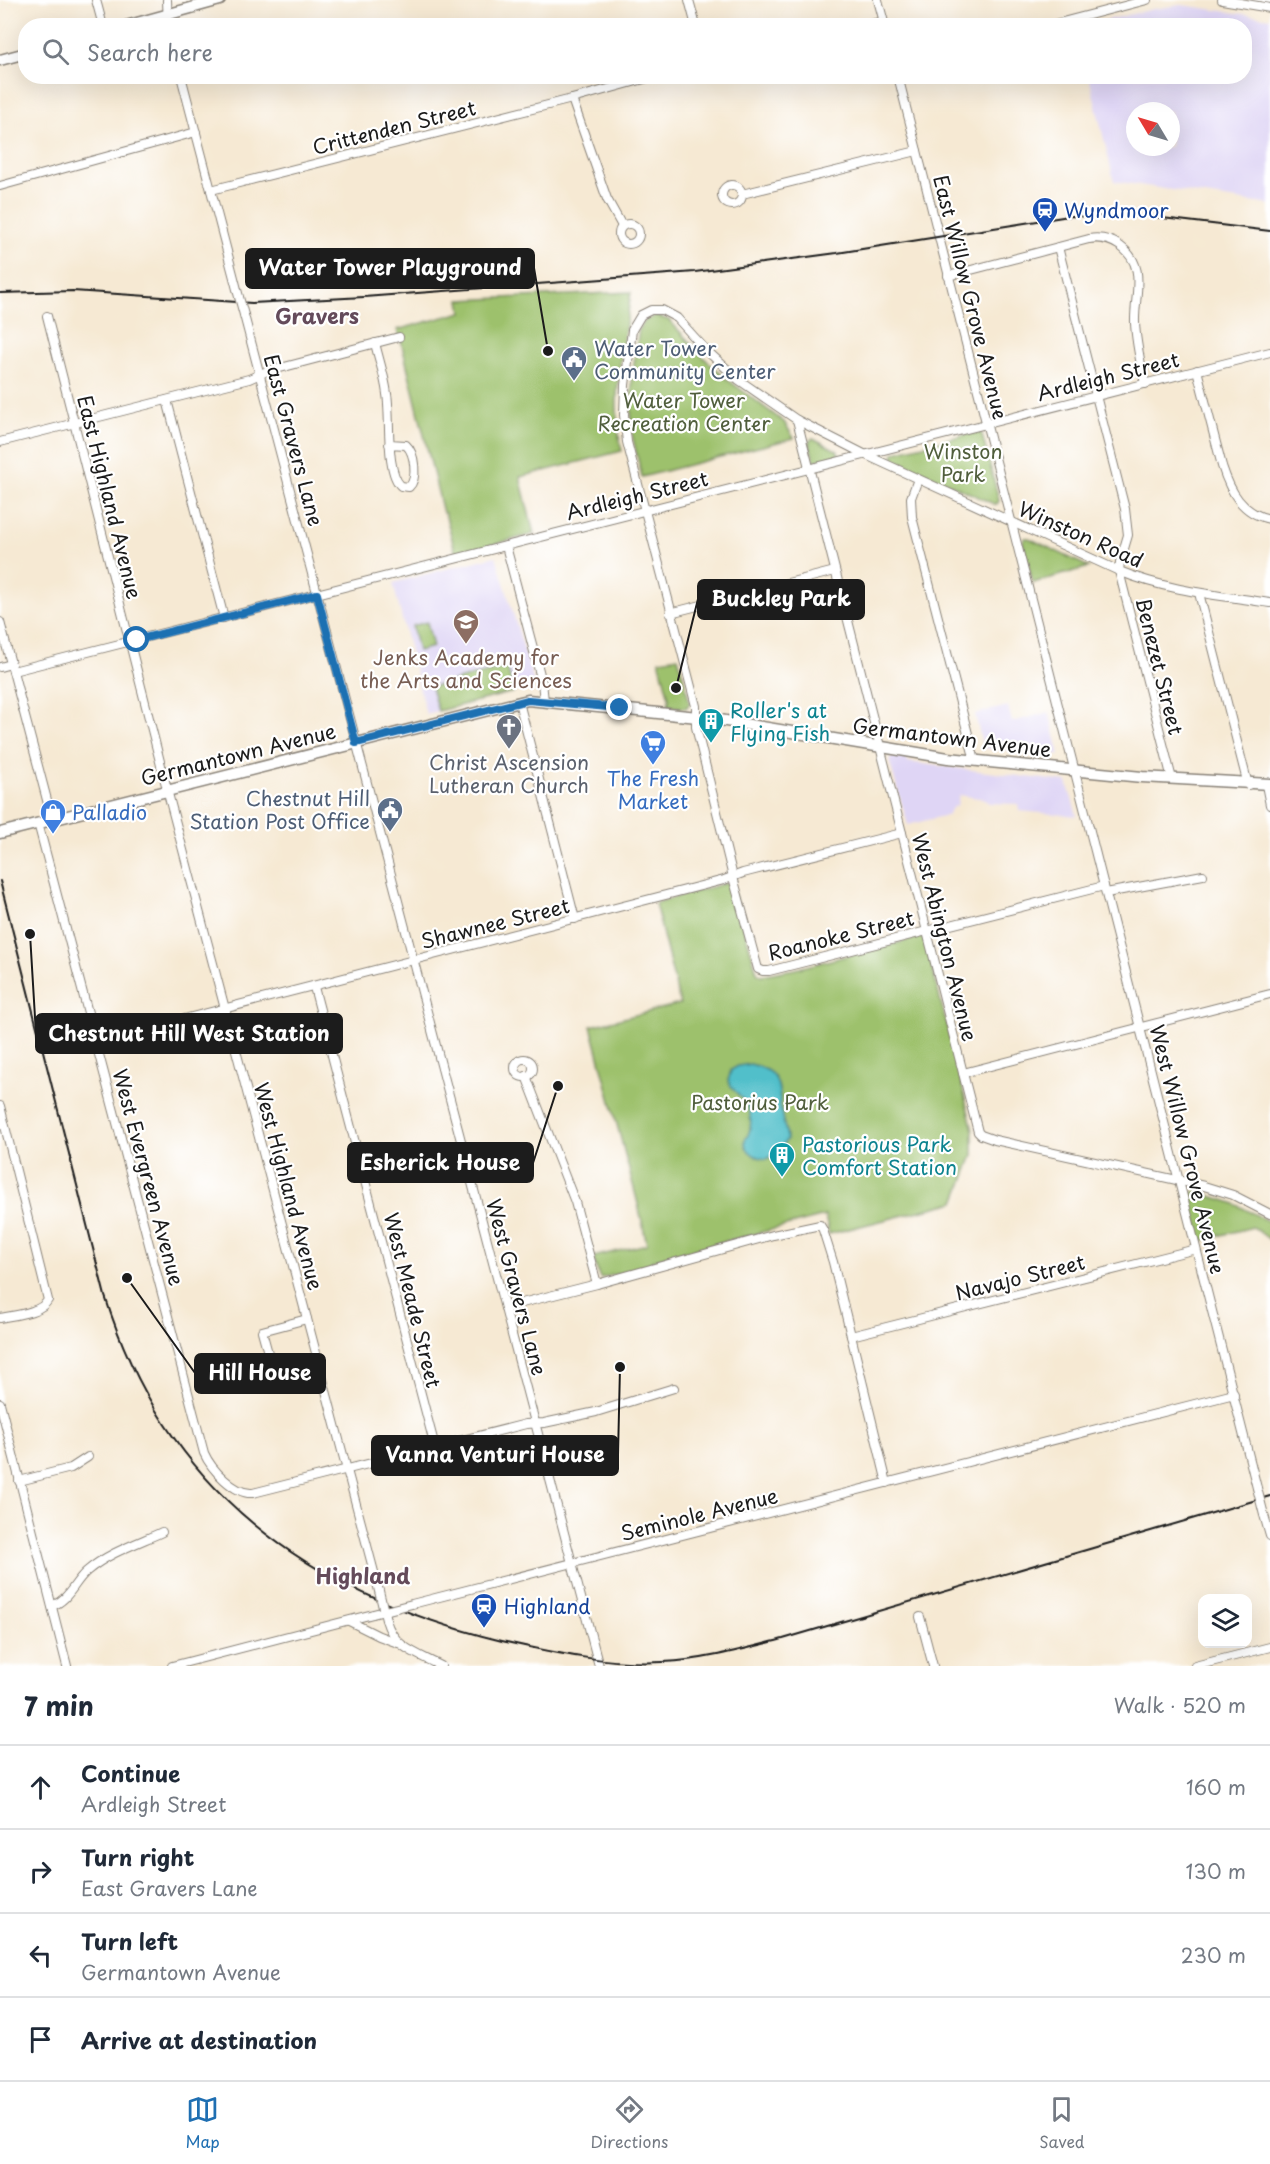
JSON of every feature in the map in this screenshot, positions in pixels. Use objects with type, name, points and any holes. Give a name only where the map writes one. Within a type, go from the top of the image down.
[{"type":"main road","points":[[173,18],[220,0]]},
{"type":"main road","points":[[0,60],[18,55]]},
{"type":"main road","name":"Germantown Avenue","points":[[0,832],[519,702],[544,701],[696,717],[975,761],[1248,785],[1268,784]]},
{"type":"street","points":[[96,0],[101,18]]},
{"type":"street","points":[[167,0],[168,18]]},
{"type":"street","points":[[689,0],[694,18]]},
{"type":"street","points":[[878,0],[883,18]]},
{"type":"street","points":[[1078,18],[1147,0]]},
{"type":"street","points":[[1222,0],[1270,8]]},
{"type":"street","name":"East Gravers Lane","points":[[183,84],[356,743]]},
{"type":"street","name":"Crittenden Street","points":[[212,190],[626,84]]},
{"type":"street","name":"East Willow Grove Avenue","points":[[899,84],[1074,770]]},
{"type":"street","points":[[572,99],[604,192],[622,226]]},
{"type":"street","points":[[0,186],[196,132]]},
{"type":"street","points":[[742,194],[916,151]]},
{"type":"street","points":[[948,276],[1058,247],[1102,238],[1113,241],[1133,257],[1137,268],[1135,326],[1145,384]]},
{"type":"street","name":"Benezet Street","points":[[1058,247],[1127,520],[1128,535],[1119,571],[1172,779]]},
{"type":"street","name":"Winston Road","points":[[644,511],[627,442],[624,398],[627,361],[632,330],[641,315],[651,310],[662,310],[673,315],[739,380],[797,420],[866,455],[1119,571],[1162,586],[1270,603]]},
{"type":"street","name":"East Highland Avenue","points":[[47,316],[167,790]]},
{"type":"street","points":[[0,442],[167,400],[399,337]]},
{"type":"street","points":[[375,344],[387,391],[389,444],[396,480],[401,486],[409,487],[415,476],[411,450],[406,445],[389,444]]},
{"type":"street","name":"Ardleigh Street","points":[[0,667],[12,667],[224,618],[1270,352]]},
{"type":"street","points":[[1197,370],[1222,466],[1233,492],[1240,503],[1250,511],[1270,519]]},
{"type":"street","points":[[167,400],[224,618]]},
{"type":"street","name":"West Abington Avenue","points":[[797,420],[976,1127],[981,1135],[995,1140],[1179,1179]]},
{"type":"street","points":[[918,478],[911,498],[912,517],[975,761]]},
{"type":"street","points":[[644,511],[696,706],[696,727],[733,877]]},
{"type":"street","points":[[507,546],[542,682],[544,701]]},
{"type":"street","points":[[670,613],[835,571]]},
{"type":"street","points":[[1199,593],[1248,785]]},
{"type":"street","points":[[0,622],[52,819]]},
{"type":"street","points":[[519,702],[575,920]]},
{"type":"street","name":"West Gravers Lane","points":[[356,743],[506,1307],[598,1666]]},
{"type":"street","name":"West Willow Grove Avenue","points":[[1074,770],[1270,1536]]},
{"type":"street","points":[[1268,784],[1270,805]]},
{"type":"street","name":"West Highland Avenue","points":[[167,790],[378,1591],[393,1638],[399,1643]]},
{"type":"street","name":"West Evergreen Avenue","points":[[38,823],[208,1462],[235,1490],[253,1493],[347,1469]]},
{"type":"street","name":"Shawnee Street","points":[[95,1042],[575,920],[902,833]]},
{"type":"street","name":"Roanoke Street","points":[[733,877],[756,965],[760,970],[768,971],[1105,889],[1203,875]]},
{"type":"street","name":"West Meade Street","points":[[314,987],[435,1447]]},
{"type":"street","points":[[963,1073],[1270,994]]},
{"type":"street","points":[[526,1076],[575,1202],[597,1284]]},
{"type":"street","points":[[0,1106],[48,1296],[47,1304],[40,1308],[0,1318]]},
{"type":"street","points":[[1179,1179],[1233,1195],[1270,1214]]},
{"type":"street","points":[[506,1307],[772,1235],[820,1225],[826,1239],[887,1483]]},
{"type":"street","name":"Navajo Street","points":[[851,1336],[1196,1249]]},
{"type":"street","points":[[307,1319],[262,1331],[274,1375],[318,1364]]},
{"type":"street","points":[[347,1469],[535,1423],[596,1412],[674,1388]]},
{"type":"street","name":"Seminole Avenue","points":[[172,1666],[373,1614],[385,1616],[412,1604],[1234,1394]]},
{"type":"street","points":[[0,1403],[67,1666]]},
{"type":"street","points":[[19,1481],[71,1468],[88,1457]]},
{"type":"street","points":[[52,1606],[65,1599],[89,1569],[162,1532]]},
{"type":"street","points":[[920,1617],[933,1666]]},
{"type":"street","points":[[349,1621],[399,1643],[441,1666]]},
{"type":"street","points":[[1194,1666],[1270,1647]]},
{"type":"shaded area","points":[[1181,5],[1270,18],[1270,205],[1114,181],[1091,84],[1252,84],[1252,18],[1116,18]]},
{"type":"shaded area","name":"Jenks Academy for the Arts and Sciences","points":[[496,556],[535,686],[426,714],[393,583]]},
{"type":"shaded area","points":[[1008,706],[1012,722],[1049,712],[1060,755],[983,748],[975,714]]},
{"type":"shaded area","points":[[894,757],[906,758],[908,762],[1067,782],[1077,816],[1019,811],[1018,804],[989,803],[985,799],[959,795],[957,806],[953,807],[947,815],[908,825],[889,760]]},
{"type":"green space","name":"Water Tower Recreation Center","points":[[631,292],[617,392],[618,431],[622,451],[520,477],[534,534],[456,554],[445,513],[443,513],[397,330],[462,312],[460,300]]},
{"type":"green space","name":"Water Tower Recreation Center","points":[[655,316],[669,320],[728,380],[784,422],[794,438],[642,477],[631,430],[632,377],[639,329],[646,320]]},
{"type":"green space","name":"Winston Park","points":[[980,431],[998,496],[999,501],[996,505],[895,459],[893,456],[899,451]]},
{"type":"green space","points":[[813,438],[838,451],[839,455],[814,461],[809,441]]},
{"type":"green space","name":"Winston Park","points":[[1025,538],[1089,567],[1033,583],[1023,544]]},
{"type":"green space","points":[[427,622],[433,647],[418,651],[412,626]]},
{"type":"green space","points":[[678,657],[690,703],[686,708],[668,706],[669,698],[659,660]]},
{"type":"green space","points":[[507,667],[514,692],[438,711],[431,687]]},
{"type":"green space","name":"Pastorius Park","points":[[726,883],[731,884],[757,972],[761,975],[795,969],[921,937],[925,939],[973,1130],[973,1155],[955,1202],[829,1234],[825,1216],[653,1260],[648,1266],[601,1278],[593,1257],[647,1244],[591,1026],[680,1004],[655,903]]},
{"type":"green space","points":[[1195,1191],[1233,1203],[1270,1222],[1270,1240],[1253,1227],[1201,1242],[1190,1196]]},
{"type":"water","points":[[750,1064],[769,1072],[777,1082],[779,1089],[787,1139],[778,1153],[766,1159],[753,1154],[746,1147],[745,1140],[751,1124],[749,1110],[728,1081],[731,1070]]},
{"type":"railway","points":[[0,293],[73,291],[252,303],[364,297],[695,272],[837,253],[1069,216],[1154,217],[1270,231]]},
{"type":"railway","points":[[0,881],[105,1296],[132,1365],[165,1426],[206,1478],[254,1524],[307,1563],[367,1595],[432,1621],[542,1650],[623,1662],[679,1661],[724,1654],[783,1639],[1270,1496]]},
{"type":"place","name":"Wyndmoor","points":[[1045,233]]},
{"type":"place","name":"Water Tower Playground","points":[[548,351]]},
{"type":"place","name":"Water Tower Community Center","points":[[574,382]]},
{"type":"place","name":"Jenks Academy for the Arts and Sciences","points":[[466,645]]},
{"type":"place","name":"Buckley Park","points":[[676,688]]},
{"type":"place","name":"Roller's at Flying Fish","points":[[711,744]]},
{"type":"place","name":"Christ Ascension Lutheran Church","points":[[509,750]]},
{"type":"place","name":"The Fresh Market","points":[[653,766]]},
{"type":"place","name":"Chestnut Hill Station Post Office","points":[[390,833]]},
{"type":"place","name":"Palladio","points":[[53,835]]},
{"type":"place","name":"Chestnut Hill West Station","points":[[30,934]]},
{"type":"place","name":"Esherick House","points":[[558,1086]]},
{"type":"place","name":"Pastorious Park Comfort Station","points":[[782,1178]]},
{"type":"place","name":"Hill House","points":[[127,1278]]},
{"type":"place","name":"Vanna Venturi House","points":[[620,1367]]},
{"type":"place","name":"Highland","points":[[484,1629]]},
{"type":"district","name":"Gravers","points":[[317,315]]},
{"type":"district","name":"Highland","points":[[363,1575]]},
{"type":"route","points":[[137,640],[317,594],[356,743],[528,700],[620,708]]}]
